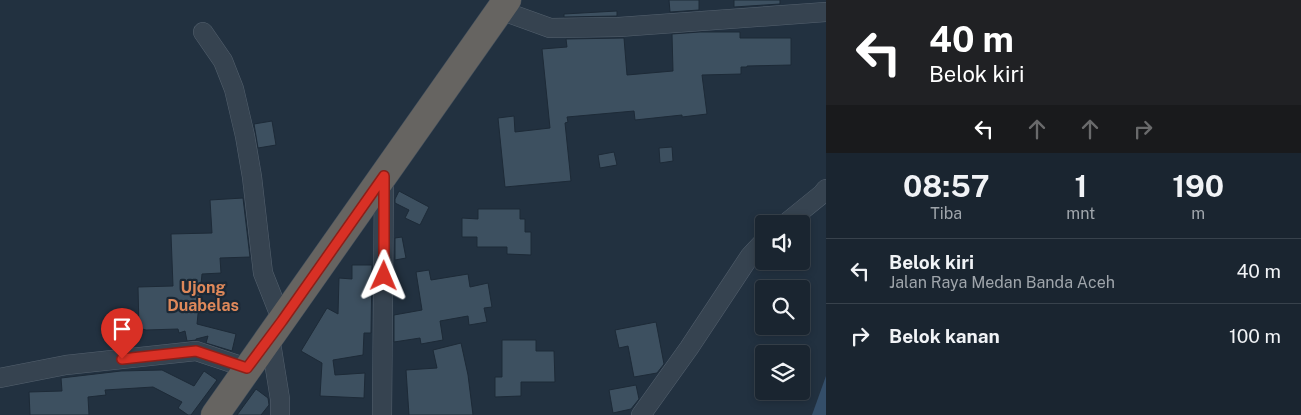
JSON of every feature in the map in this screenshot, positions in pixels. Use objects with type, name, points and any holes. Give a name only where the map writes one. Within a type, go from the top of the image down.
[{"type":"highway","points":[[215,415],[504,5]]},
{"type":"street","points":[[504,5],[550,28],[619,27],[826,12]]},
{"type":"street","points":[[203,32],[223,61],[234,89],[245,136],[263,273],[276,329],[280,415]]},
{"type":"street","points":[[382,415],[384,176]]},
{"type":"street","points":[[796,215],[826,189]]},
{"type":"street","points":[[641,415],[755,251]]},
{"type":"street","points":[[0,378],[66,365],[196,351],[247,368]]},
{"type":"water","points":[[826,376],[826,415],[812,415]]},
{"type":"building","points":[[669,0],[699,0],[699,10],[670,12]]},
{"type":"building","points":[[734,0],[780,0],[780,4],[734,7]]},
{"type":"building","points":[[617,11],[617,16],[564,17],[564,14]]},
{"type":"building","points":[[740,32],[740,38],[791,38],[791,65],[747,66],[741,67],[741,74],[702,75],[707,114],[635,120],[634,111],[567,117],[568,122],[565,123],[571,181],[505,187],[498,118],[514,116],[515,132],[550,128],[542,49],[567,47],[566,39],[624,38],[627,75],[673,71],[672,34]]},
{"type":"building","points":[[272,121],[276,145],[258,148],[254,124]]},
{"type":"building","points":[[672,147],[673,161],[660,163],[659,148]]},
{"type":"building","points":[[614,152],[617,165],[600,168],[598,155]]},
{"type":"building","points":[[399,191],[429,207],[420,225],[405,218],[409,210],[395,203]]},
{"type":"building","points":[[243,198],[250,257],[220,258],[221,273],[202,274],[197,324],[236,334],[232,351],[206,343],[208,336],[187,341],[185,331],[179,333],[178,329],[146,330],[139,328],[138,287],[173,286],[171,234],[212,233],[210,200]]},
{"type":"building","points":[[478,209],[520,209],[520,219],[525,219],[525,232],[531,232],[531,255],[507,254],[507,247],[477,247],[477,237],[462,237],[462,218],[478,219]]},
{"type":"building","points":[[402,237],[406,258],[395,260],[395,238]]},
{"type":"building","points":[[352,265],[372,265],[371,333],[364,333],[363,355],[333,360],[335,375],[365,373],[364,398],[320,396],[322,363],[301,351],[327,308],[338,314],[339,278],[352,279]]},
{"type":"building","points":[[429,270],[431,280],[468,274],[470,287],[488,283],[492,307],[484,308],[487,322],[469,325],[468,316],[440,321],[443,340],[421,344],[420,338],[394,342],[394,315],[422,310],[416,272]]},
{"type":"building","points":[[656,322],[664,364],[657,373],[634,377],[628,346],[619,348],[615,330]]},
{"type":"building","points":[[502,340],[536,340],[536,351],[554,351],[555,382],[521,382],[521,396],[495,397],[495,377],[502,377]]},
{"type":"building","points":[[461,343],[468,375],[473,415],[409,415],[406,370],[437,368],[433,350]]},
{"type":"building","points":[[162,370],[194,386],[204,371],[217,380],[191,415],[178,408],[182,402],[153,387],[105,390],[106,395],[88,397],[89,415],[30,415],[29,392],[62,391],[61,378],[121,371]]},
{"type":"building","points":[[636,385],[639,399],[631,409],[613,413],[609,390]]},
{"type":"building","points":[[256,389],[268,398],[269,405],[261,415],[237,415]]},
{"type":"district","name":"Ujong Duabelas","points":[[203,296]]},
{"type":"route","points":[[122,359],[196,351],[247,368],[384,176],[384,276]]}]
